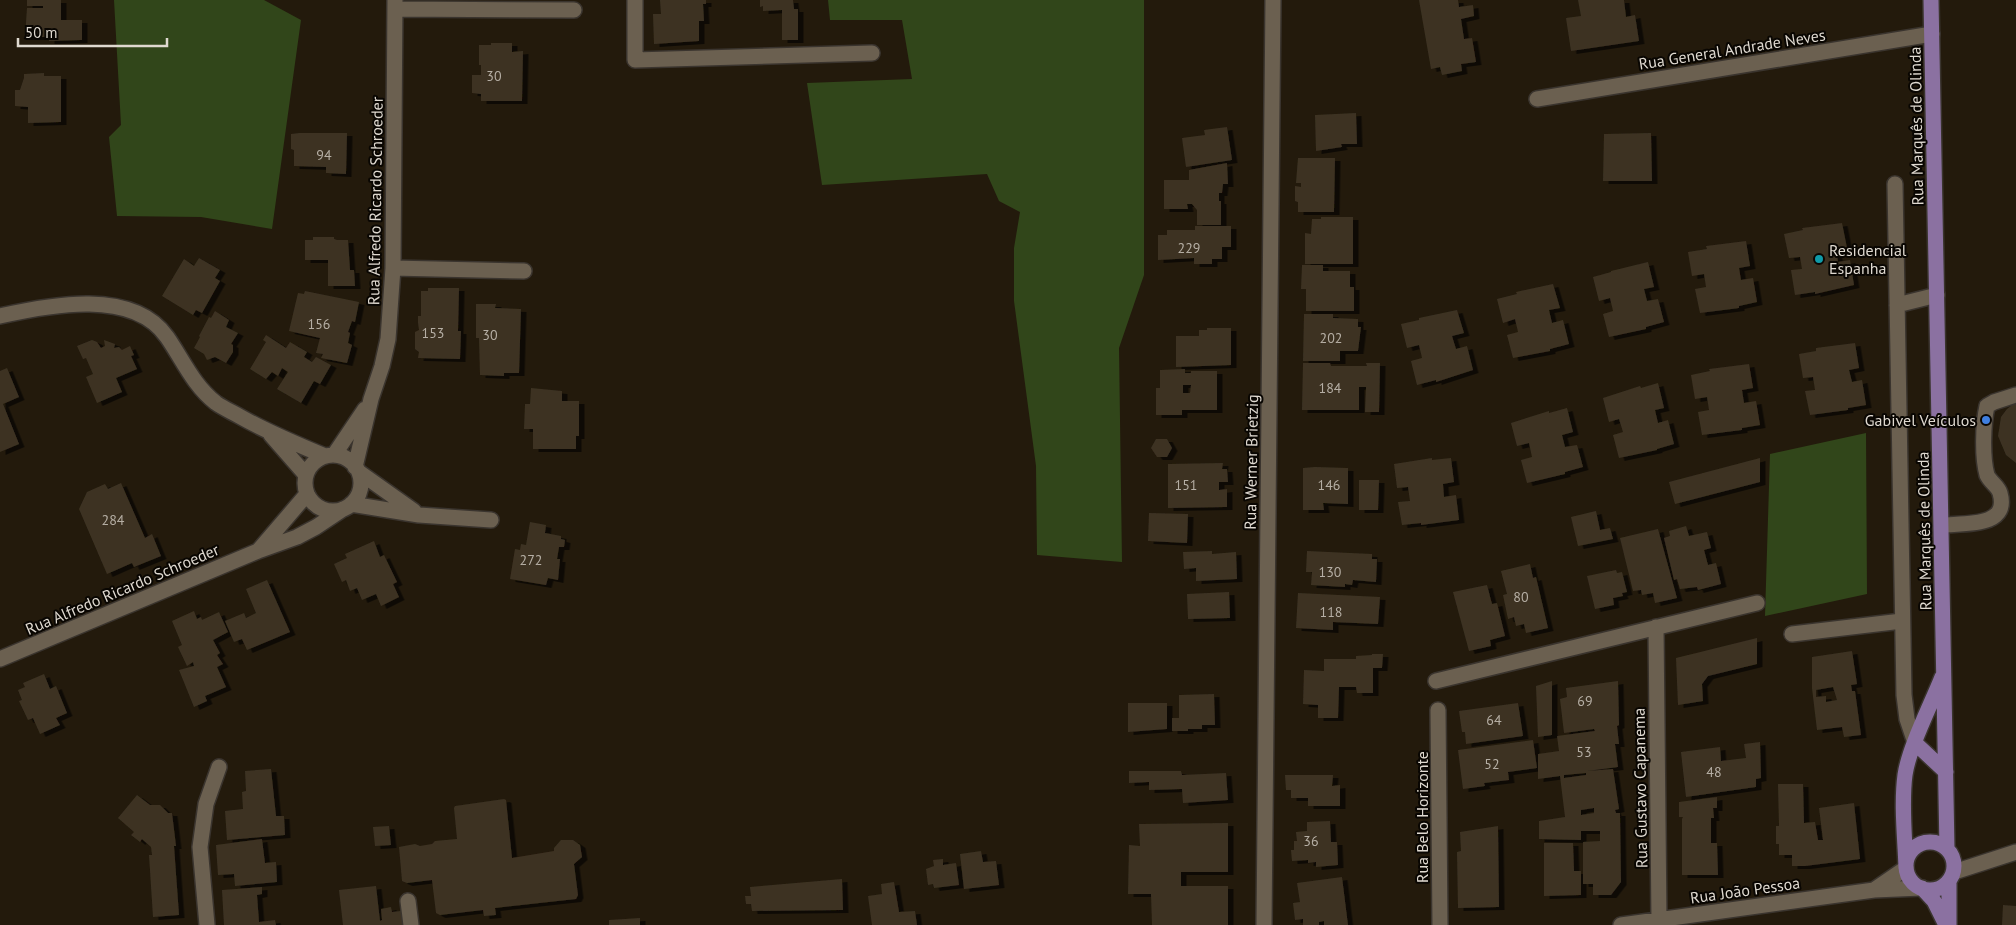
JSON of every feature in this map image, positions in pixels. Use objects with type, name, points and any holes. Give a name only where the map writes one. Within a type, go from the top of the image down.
[{"type":"main road","name":"Rua Marquês de Olinda","points":[[1931,0],[1947,849]]},
{"type":"main road","name":"Rua Marquês de Olinda","points":[[1906,868],[1905,774],[1915,743],[1945,671]]},
{"type":"main road","points":[[1915,743],[1946,772]]},
{"type":"main road","points":[[1932,842],[1940,844],[1947,849],[1954,863],[1951,877],[1948,925],[1934,901],[1922,888],[1911,880],[1906,868],[1907,860],[1916,847],[1932,842]]},
{"type":"main road","points":[[1922,888],[1936,889],[1951,877]]},
{"type":"street","points":[[636,0],[635,60],[872,53]]},
{"type":"street","name":"Rua Werner Brietzig","points":[[1264,925],[1273,0]]},
{"type":"street","points":[[395,4],[574,10]]},
{"type":"street","name":"Rua Alfredo Ricardo Schroeder","points":[[357,470],[371,399],[382,366],[388,339],[393,268],[395,4]]},
{"type":"street","name":"Rua General Andrade Neves","points":[[1537,100],[1932,34]]},
{"type":"street","points":[[1895,184],[1904,695],[1907,719],[1915,743]]},
{"type":"street","points":[[393,268],[524,271]]},
{"type":"street","points":[[1897,305],[1937,295]]},
{"type":"street","points":[[0,316],[74,304],[109,305],[138,312],[153,321],[166,336],[192,379],[217,403],[268,432],[330,456],[349,460],[357,470],[419,515]]},
{"type":"street","points":[[1942,525],[1990,521],[1999,515],[2002,505],[2000,491],[1988,477],[1985,463],[1985,416],[1987,406],[2016,395]]},
{"type":"street","name":"Rua Alfredo Ricardo Schroeder","points":[[330,456],[371,399]]},
{"type":"street","points":[[268,432],[306,475]]},
{"type":"street","points":[[330,456],[317,460],[306,475],[305,485],[307,494],[318,507],[335,511],[347,506],[360,490],[361,481],[357,470]]},
{"type":"street","name":"Rua Alfredo Ricardo Schroeder","points":[[258,551],[307,494]]},
{"type":"street","points":[[347,506],[419,515],[491,520]]},
{"type":"street","name":"Rua Alfredo Ricardo Schroeder","points":[[0,659],[258,551],[297,537],[316,527],[347,506]]},
{"type":"street","points":[[1436,681],[1757,603]]},
{"type":"street","points":[[1792,634],[1902,621]]},
{"type":"street","name":"Rua Gustavo Capanema","points":[[1656,627],[1659,920]]},
{"type":"street","name":"Rua Belo Horizonte","points":[[1438,710],[1440,925]]},
{"type":"street","points":[[207,925],[200,847],[206,804],[219,767]]},
{"type":"street","points":[[1951,877],[2016,852]]},
{"type":"street","name":"Rua João Pessoa","points":[[1874,890],[1906,868]]},
{"type":"street","name":"Rua João Pessoa","points":[[1621,925],[1874,890],[1922,888]]},
{"type":"street","points":[[408,901],[411,925]]},
{"type":"green space","points":[[114,0],[264,0],[301,20],[272,229],[201,217],[117,216],[109,137],[121,125]]},
{"type":"green space","points":[[828,0],[1144,0],[1144,275],[1119,348],[1122,562],[1037,555],[1036,466],[1014,301],[1014,248],[1020,212],[999,201],[987,174],[822,185],[807,83],[912,79],[902,20],[830,20]]},
{"type":"green space","points":[[1866,433],[1867,594],[1765,616],[1770,454]]},
{"type":"building","points":[[27,0],[61,0],[61,20],[82,20],[82,40],[49,41],[49,37],[25,37],[27,8],[43,8],[43,6],[27,6]]},
{"type":"building","points":[[660,0],[706,0],[706,4],[703,4],[704,21],[699,21],[699,41],[654,44],[653,14],[661,14]]},
{"type":"building","points":[[760,0],[793,0],[794,9],[798,9],[798,40],[782,40],[782,10],[763,11],[763,6],[760,7]]},
{"type":"building","points":[[1419,0],[1458,0],[1459,7],[1473,5],[1474,16],[1461,19],[1464,39],[1472,38],[1476,62],[1461,64],[1462,71],[1442,75],[1440,67],[1431,69]]},
{"type":"building","points":[[1578,0],[1624,0],[1626,17],[1635,15],[1639,41],[1571,51],[1566,18],[1581,16]]},
{"type":"building","points":[[491,43],[512,43],[512,52],[523,51],[522,101],[481,101],[481,94],[472,93],[472,75],[481,75],[479,45],[491,45]]},
{"type":"building","points":[[44,73],[44,76],[61,76],[61,122],[28,123],[28,107],[15,106],[15,90],[20,90],[24,74]]},
{"type":"building","points":[[1356,113],[1357,144],[1341,144],[1342,147],[1316,151],[1315,115]]},
{"type":"building","points":[[1227,127],[1232,160],[1186,167],[1182,138],[1205,135],[1204,130]]},
{"type":"building","points":[[347,133],[346,174],[326,173],[326,167],[294,166],[291,134]]},
{"type":"building","points":[[1651,133],[1652,181],[1603,181],[1604,134]]},
{"type":"building","points":[[1298,158],[1335,158],[1334,212],[1298,212],[1298,202],[1295,201],[1295,186],[1301,187],[1301,183],[1296,183]]},
{"type":"building","points":[[1227,163],[1228,184],[1223,184],[1222,193],[1219,193],[1221,225],[1197,225],[1197,210],[1192,204],[1187,204],[1188,209],[1164,209],[1164,180],[1189,180],[1189,170]]},
{"type":"building","points":[[1321,217],[1353,217],[1353,264],[1305,264],[1305,233],[1311,234],[1312,219],[1321,219]]},
{"type":"building","name":"Residencial Espanha","points":[[1842,223],[1847,248],[1836,250],[1838,262],[1850,260],[1854,285],[1815,294],[1815,292],[1795,295],[1791,270],[1802,269],[1800,257],[1789,258],[1784,234],[1803,230],[1802,228]]},
{"type":"building","points":[[1195,226],[1231,226],[1231,247],[1222,247],[1222,259],[1212,259],[1212,264],[1194,264],[1194,258],[1158,260],[1158,235],[1167,235],[1167,230],[1195,230]]},
{"type":"building","points":[[313,237],[334,237],[337,240],[348,240],[350,270],[354,270],[355,286],[328,286],[328,260],[305,260],[305,240],[313,240]]},
{"type":"building","points":[[1746,241],[1750,266],[1739,268],[1741,280],[1753,278],[1757,302],[1739,306],[1739,308],[1700,313],[1695,289],[1706,287],[1704,274],[1692,276],[1688,252],[1707,249],[1706,246]]},
{"type":"building","points":[[199,258],[220,270],[215,278],[220,281],[202,313],[196,310],[193,315],[162,296],[184,259],[194,266]]},
{"type":"building","points":[[1648,262],[1654,287],[1644,289],[1647,301],[1658,299],[1664,322],[1646,327],[1646,329],[1609,337],[1603,314],[1613,311],[1610,298],[1599,301],[1593,277]]},
{"type":"building","points":[[1302,265],[1323,265],[1323,271],[1350,271],[1350,287],[1354,287],[1354,311],[1306,311],[1306,289],[1301,289]]},
{"type":"building","points":[[1553,284],[1560,308],[1549,310],[1552,323],[1563,320],[1569,344],[1550,349],[1550,351],[1513,358],[1507,335],[1518,332],[1515,319],[1503,323],[1497,299],[1517,294],[1516,292]]},
{"type":"building","points":[[428,288],[459,288],[458,331],[461,331],[460,359],[418,358],[419,352],[415,349],[415,332],[419,330],[418,316],[421,316],[421,291],[428,291]]},
{"type":"building","points":[[305,291],[359,302],[355,322],[352,321],[348,332],[350,333],[348,343],[352,345],[347,363],[321,358],[323,354],[316,353],[320,338],[289,331],[298,293],[304,294]]},
{"type":"building","points":[[476,304],[496,304],[495,308],[521,309],[519,373],[504,373],[504,376],[480,375],[479,338],[476,338]]},
{"type":"building","points":[[1457,310],[1464,333],[1452,336],[1456,349],[1467,346],[1473,370],[1436,382],[1436,380],[1417,385],[1411,361],[1422,358],[1419,345],[1407,348],[1401,324]]},
{"type":"building","points":[[215,311],[229,320],[226,327],[238,333],[231,344],[233,345],[233,352],[226,363],[215,357],[207,360],[204,354],[194,348],[209,317],[211,318]]},
{"type":"building","points":[[1304,314],[1333,314],[1333,318],[1358,319],[1358,327],[1361,327],[1358,351],[1340,351],[1340,361],[1303,361]]},
{"type":"building","points":[[1207,328],[1231,328],[1231,365],[1176,367],[1176,336],[1199,336],[1199,330],[1207,330]]},
{"type":"building","points":[[266,335],[286,348],[290,342],[307,352],[304,357],[312,362],[316,357],[331,365],[320,384],[314,381],[301,403],[277,389],[288,372],[282,368],[278,376],[272,372],[266,379],[250,369],[266,342],[263,340]]},
{"type":"building","points":[[92,340],[97,342],[101,348],[105,346],[104,340],[115,344],[114,348],[119,347],[122,350],[130,346],[134,355],[131,356],[137,369],[116,378],[122,392],[97,403],[86,377],[93,374],[86,358],[83,359],[77,346]]},
{"type":"building","points":[[1855,343],[1859,368],[1849,370],[1852,382],[1862,380],[1866,405],[1848,408],[1848,410],[1810,415],[1805,391],[1815,390],[1813,377],[1803,378],[1799,354],[1816,351],[1816,348]]},
{"type":"building","points":[[1303,363],[1330,363],[1331,366],[1367,366],[1366,363],[1380,363],[1379,412],[1365,412],[1366,387],[1359,387],[1359,410],[1302,410]]},
{"type":"building","points":[[1749,364],[1753,388],[1742,390],[1744,403],[1756,401],[1760,425],[1742,428],[1742,430],[1702,435],[1698,412],[1709,410],[1707,397],[1695,399],[1691,375],[1710,371],[1709,369]]},
{"type":"building","points":[[7,368],[19,397],[3,404],[19,444],[0,452],[0,371]]},
{"type":"building","points":[[1185,369],[1185,373],[1191,373],[1191,371],[1217,371],[1217,410],[1182,410],[1182,415],[1156,415],[1156,388],[1160,388],[1160,370]],"holes":[[[1183,385],[1191,385],[1190,393],[1183,393]]]},
{"type":"building","points":[[1658,383],[1664,408],[1655,410],[1658,423],[1668,420],[1674,444],[1657,450],[1619,458],[1613,435],[1623,432],[1619,419],[1609,422],[1603,398],[1640,386],[1641,388]]},
{"type":"building","points":[[531,388],[562,391],[562,401],[579,401],[579,436],[576,436],[576,449],[533,449],[533,429],[524,429],[525,404],[530,404]]},
{"type":"building","points":[[2016,402],[2016,463],[2006,455],[1998,436],[2001,417]]},
{"type":"building","points":[[1567,408],[1573,432],[1562,435],[1565,447],[1577,445],[1583,467],[1565,472],[1565,474],[1527,483],[1521,460],[1532,457],[1529,443],[1517,446],[1511,423],[1549,411],[1549,413]]},
{"type":"building","points":[[1156,439],[1167,439],[1172,448],[1167,457],[1157,457],[1151,448]]},
{"type":"building","points":[[1432,458],[1432,460],[1451,458],[1454,482],[1443,484],[1444,497],[1456,495],[1459,520],[1421,525],[1421,523],[1402,525],[1398,502],[1410,501],[1408,487],[1397,488],[1394,464]]},
{"type":"building","points":[[1760,458],[1760,482],[1675,504],[1669,482]]},
{"type":"building","points":[[1223,463],[1222,469],[1227,469],[1228,482],[1219,482],[1219,490],[1227,489],[1227,507],[1168,508],[1168,464]]},
{"type":"building","points":[[1303,468],[1348,468],[1348,504],[1323,503],[1324,510],[1303,510]]},
{"type":"building","points":[[1359,480],[1379,480],[1378,510],[1359,510]]},
{"type":"building","points":[[121,483],[145,538],[152,534],[161,556],[134,567],[132,563],[107,574],[79,509],[87,492],[105,484],[108,489]]},
{"type":"building","points":[[1596,511],[1600,530],[1610,528],[1613,539],[1578,546],[1571,517]]},
{"type":"building","points":[[1149,513],[1188,514],[1187,543],[1148,541]]},
{"type":"building","points":[[530,522],[546,525],[545,533],[561,536],[561,539],[565,540],[564,547],[559,547],[557,559],[560,559],[558,580],[548,578],[546,585],[510,579],[515,549],[520,550],[521,544],[526,545]]},
{"type":"building","points":[[1686,526],[1689,536],[1707,532],[1711,548],[1704,550],[1708,565],[1716,563],[1721,584],[1698,590],[1697,587],[1680,589],[1677,579],[1674,580],[1664,538],[1670,536],[1669,531]]},
{"type":"building","points":[[1658,529],[1677,598],[1655,603],[1653,593],[1642,595],[1641,590],[1633,591],[1620,538]]},
{"type":"building","points":[[374,541],[380,557],[384,555],[397,582],[393,584],[399,597],[381,606],[376,594],[362,600],[357,588],[350,591],[346,580],[342,582],[334,564],[347,558],[345,554]]},
{"type":"building","points":[[1212,551],[1212,554],[1236,552],[1237,579],[1196,581],[1196,568],[1184,569],[1183,552]]},
{"type":"building","points":[[1307,551],[1372,554],[1372,559],[1377,559],[1376,582],[1353,580],[1352,585],[1345,584],[1345,587],[1311,585],[1312,572],[1306,572]]},
{"type":"building","points":[[1530,564],[1533,578],[1536,577],[1548,628],[1526,633],[1524,624],[1516,626],[1514,617],[1508,619],[1503,595],[1507,594],[1501,571]]},
{"type":"building","points":[[1616,570],[1617,573],[1622,572],[1627,592],[1622,593],[1623,596],[1613,598],[1614,605],[1595,609],[1587,576]]},
{"type":"building","points":[[267,580],[290,632],[247,650],[242,639],[234,642],[225,621],[244,613],[246,618],[256,613],[246,589]]},
{"type":"building","points":[[1487,585],[1492,604],[1497,603],[1505,636],[1490,640],[1491,646],[1469,651],[1453,592]]},
{"type":"building","points":[[1229,592],[1230,618],[1188,619],[1187,594]]},
{"type":"building","points":[[1298,593],[1380,597],[1378,624],[1333,622],[1333,630],[1296,628]]},
{"type":"building","points":[[194,611],[197,619],[201,617],[202,620],[219,612],[228,632],[213,640],[220,653],[217,655],[223,664],[217,667],[226,687],[205,696],[207,701],[194,707],[179,670],[194,666],[193,662],[187,666],[178,647],[182,645],[172,621]]},
{"type":"building","points":[[1757,638],[1757,664],[1708,676],[1702,684],[1703,701],[1678,705],[1676,658]]},
{"type":"building","points":[[1852,651],[1857,684],[1851,685],[1852,691],[1855,691],[1861,735],[1844,737],[1842,727],[1817,730],[1812,688],[1812,657]],"holes":[[[1833,687],[1837,700],[1826,702],[1826,696],[1816,697],[1816,690]]]},
{"type":"building","points":[[1383,654],[1382,668],[1373,668],[1373,693],[1357,693],[1356,687],[1339,687],[1338,718],[1318,718],[1318,705],[1303,704],[1304,670],[1324,671],[1324,659],[1356,659],[1356,656]]},
{"type":"building","points":[[44,674],[50,689],[56,686],[67,713],[56,718],[60,725],[40,734],[33,718],[28,720],[19,701],[22,700],[18,690],[25,687],[23,683]]},
{"type":"building","points":[[1552,681],[1552,735],[1538,737],[1536,686]]},
{"type":"building","points":[[1618,681],[1619,725],[1617,726],[1619,744],[1615,744],[1618,767],[1587,771],[1613,769],[1619,809],[1615,810],[1616,813],[1620,813],[1621,882],[1611,895],[1593,895],[1593,884],[1583,884],[1583,842],[1600,841],[1600,831],[1581,831],[1581,840],[1539,839],[1539,821],[1565,817],[1560,776],[1538,779],[1538,754],[1559,751],[1557,736],[1595,731],[1594,729],[1564,733],[1560,699],[1567,697],[1566,688]],"holes":[[[1586,773],[1586,775],[1564,778],[1564,775]],[[1594,808],[1594,813],[1581,815],[1581,810]]]},
{"type":"building","points":[[1214,694],[1215,725],[1202,725],[1202,729],[1188,729],[1188,731],[1172,731],[1172,718],[1179,718],[1179,695]]},
{"type":"building","points":[[1128,703],[1167,703],[1167,729],[1128,732]]},
{"type":"building","points":[[1518,703],[1523,736],[1466,744],[1465,732],[1462,732],[1459,711]]},
{"type":"building","points":[[1533,740],[1537,768],[1508,772],[1509,780],[1484,783],[1485,786],[1463,789],[1458,750]]},
{"type":"building","points":[[1760,742],[1761,778],[1756,779],[1756,787],[1686,797],[1681,752],[1720,747],[1721,761],[1746,758],[1744,744]]},
{"type":"building","points":[[271,769],[276,816],[284,816],[285,835],[227,840],[225,811],[243,809],[242,792],[246,791],[245,771]]},
{"type":"building","points":[[1129,771],[1181,771],[1182,775],[1226,773],[1228,800],[1183,803],[1182,789],[1149,790],[1149,782],[1129,783]]},
{"type":"building","points":[[1285,775],[1333,775],[1332,786],[1340,785],[1340,806],[1308,806],[1308,798],[1291,798],[1291,790],[1286,790]]},
{"type":"building","points":[[1778,784],[1803,784],[1804,823],[1815,822],[1818,840],[1823,840],[1819,808],[1854,803],[1860,859],[1792,866],[1792,855],[1779,855],[1779,844],[1776,844],[1776,826],[1779,826]]},
{"type":"building","points":[[137,795],[150,805],[160,805],[168,813],[172,813],[176,846],[174,846],[179,915],[153,917],[149,855],[152,855],[151,847],[142,839],[140,842],[131,835],[134,832],[118,818]]},
{"type":"building","points":[[1717,797],[1717,808],[1713,808],[1714,818],[1711,818],[1711,843],[1717,843],[1718,875],[1682,875],[1683,817],[1679,817],[1679,802]]},
{"type":"building","points":[[506,800],[512,858],[554,851],[554,848],[561,840],[573,840],[580,845],[582,857],[574,864],[578,895],[576,899],[495,908],[496,915],[484,916],[483,910],[440,915],[436,913],[432,880],[407,883],[402,881],[399,847],[415,844],[420,846],[432,844],[435,841],[457,839],[455,806]]},
{"type":"building","points":[[1330,821],[1331,842],[1337,842],[1338,865],[1316,867],[1316,862],[1308,863],[1308,860],[1292,861],[1291,850],[1294,850],[1294,841],[1297,841],[1296,832],[1307,831],[1307,822]]},
{"type":"building","points":[[1228,823],[1228,872],[1181,872],[1181,886],[1228,886],[1228,925],[1152,925],[1151,894],[1128,894],[1129,845],[1140,846],[1139,824]]},
{"type":"building","points":[[389,826],[391,845],[375,846],[373,827]]},
{"type":"building","points":[[1498,826],[1499,907],[1458,908],[1457,852],[1461,851],[1460,832]]},
{"type":"building","points":[[262,839],[265,863],[276,862],[277,882],[235,886],[234,874],[218,875],[216,845]]},
{"type":"building","points":[[1544,843],[1573,843],[1574,871],[1581,871],[1581,895],[1544,896]]},
{"type":"building","points":[[981,851],[983,862],[996,861],[999,885],[964,889],[960,854]]},
{"type":"building","points":[[943,859],[943,865],[956,863],[959,885],[934,888],[933,884],[928,885],[926,869],[934,866],[933,860]]},
{"type":"building","points":[[1342,877],[1348,925],[1324,925],[1324,921],[1319,922],[1319,925],[1303,925],[1303,919],[1295,920],[1293,903],[1300,902],[1297,883]]},
{"type":"building","points":[[842,879],[843,910],[752,911],[751,904],[746,904],[745,896],[751,896],[750,887]]},
{"type":"building","points":[[894,882],[899,912],[915,911],[917,925],[872,925],[868,896],[882,894],[881,884]]},
{"type":"building","points":[[376,886],[380,921],[382,920],[381,909],[391,907],[392,912],[401,911],[403,925],[343,925],[339,890]]},
{"type":"building","points":[[262,887],[262,894],[257,895],[259,922],[275,920],[276,925],[224,925],[222,890]]},
{"type":"building","points":[[2003,905],[2016,906],[2016,925],[2002,925]]},
{"type":"building","points":[[640,918],[640,925],[609,925],[609,920]]},
{"type":"place","name":"Residencial Espanha","points":[[1819,259]]},
{"type":"place","name":"Gabivel Veículos","points":[[1986,420]]}]
